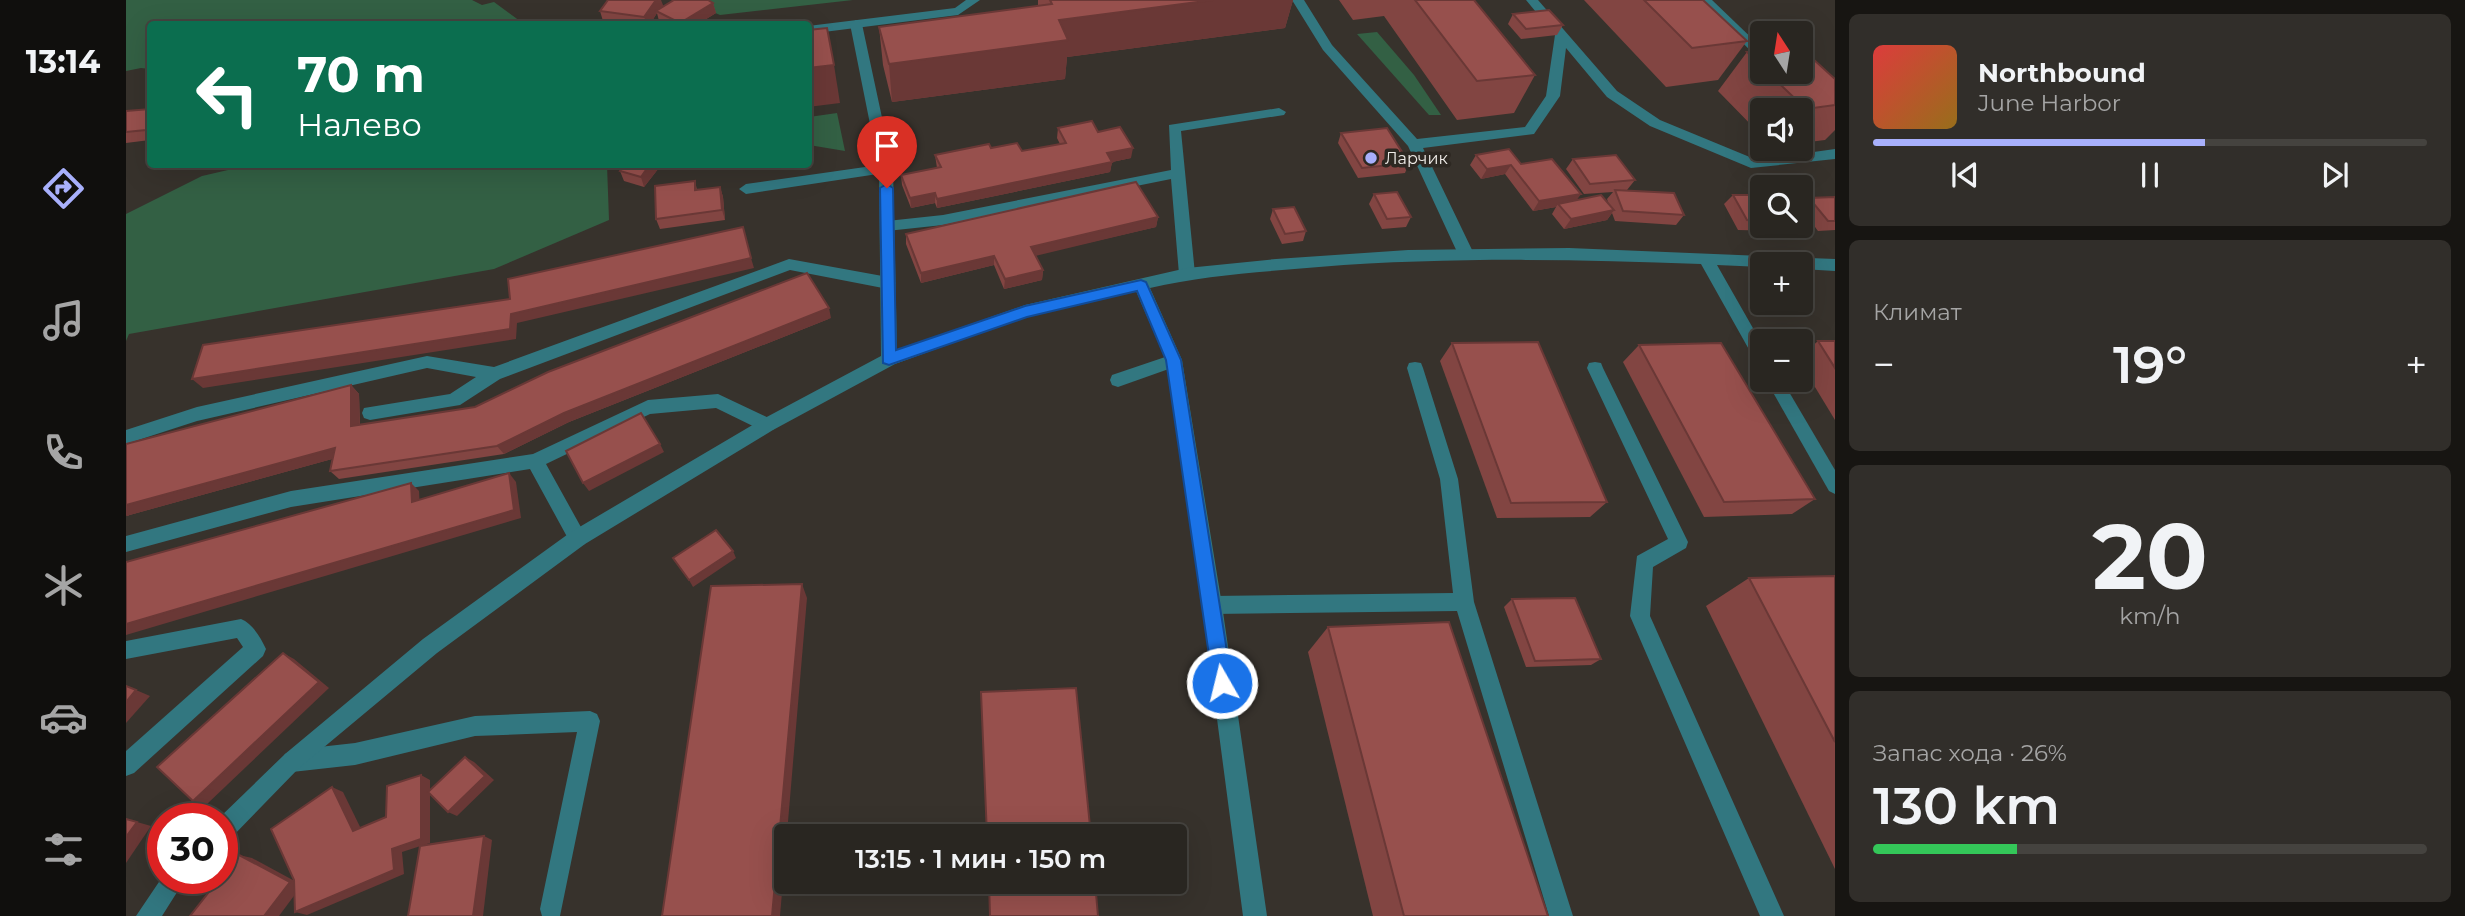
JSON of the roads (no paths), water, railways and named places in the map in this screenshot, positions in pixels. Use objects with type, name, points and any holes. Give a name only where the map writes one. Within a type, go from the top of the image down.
[{"type":"street","points":[[812,30],[958,11],[974,0]]},
{"type":"street","points":[[1298,0],[1327,47],[1414,144],[1466,254]]},
{"type":"street","points":[[1532,0],[1612,94],[1655,123],[1755,165],[1835,153]]},
{"type":"street","points":[[1705,0],[1750,43]]},
{"type":"street","points":[[856,24],[886,169],[889,359]]},
{"type":"street","points":[[1414,144],[1529,131],[1553,96],[1562,33]]},
{"type":"street","points":[[1187,274],[1174,128],[1279,112]]},
{"type":"street","points":[[746,189],[886,169]]},
{"type":"street","points":[[887,226],[943,220],[1178,173]]},
{"type":"street","points":[[238,815],[292,761],[430,646],[578,538],[767,425],[889,359],[1025,312],[1187,274],[1408,255],[1569,253],[1835,265]]},
{"type":"street","points":[[1707,261],[1750,338]]},
{"type":"street","points":[[370,413],[454,400],[494,374],[789,264],[888,283]]},
{"type":"street","points":[[1141,285],[1174,360],[1212,605],[1255,916]]},
{"type":"street","points":[[1118,380],[1174,360]]},
{"type":"street","points":[[126,437],[197,414],[427,362],[494,374]]},
{"type":"street","points":[[1415,368],[1449,480],[1464,601],[1562,916]]},
{"type":"street","points":[[1595,368],[1679,542],[1644,562],[1640,616],[1772,916]]},
{"type":"street","points":[[1781,392],[1835,486]]},
{"type":"street","points":[[126,544],[291,499],[535,461],[648,407],[718,401],[767,425]]},
{"type":"street","points":[[535,461],[578,538]]},
{"type":"street","points":[[1212,605],[1464,601]]},
{"type":"street","points":[[126,650],[241,628],[256,649],[126,765]]},
{"type":"street","points":[[292,761],[355,754],[475,726],[590,721],[551,909]]},
{"type":"street","points":[[148,916],[164,894]]},
{"type":"place","name":"Ларчик","points":[[1371,158]]}]
